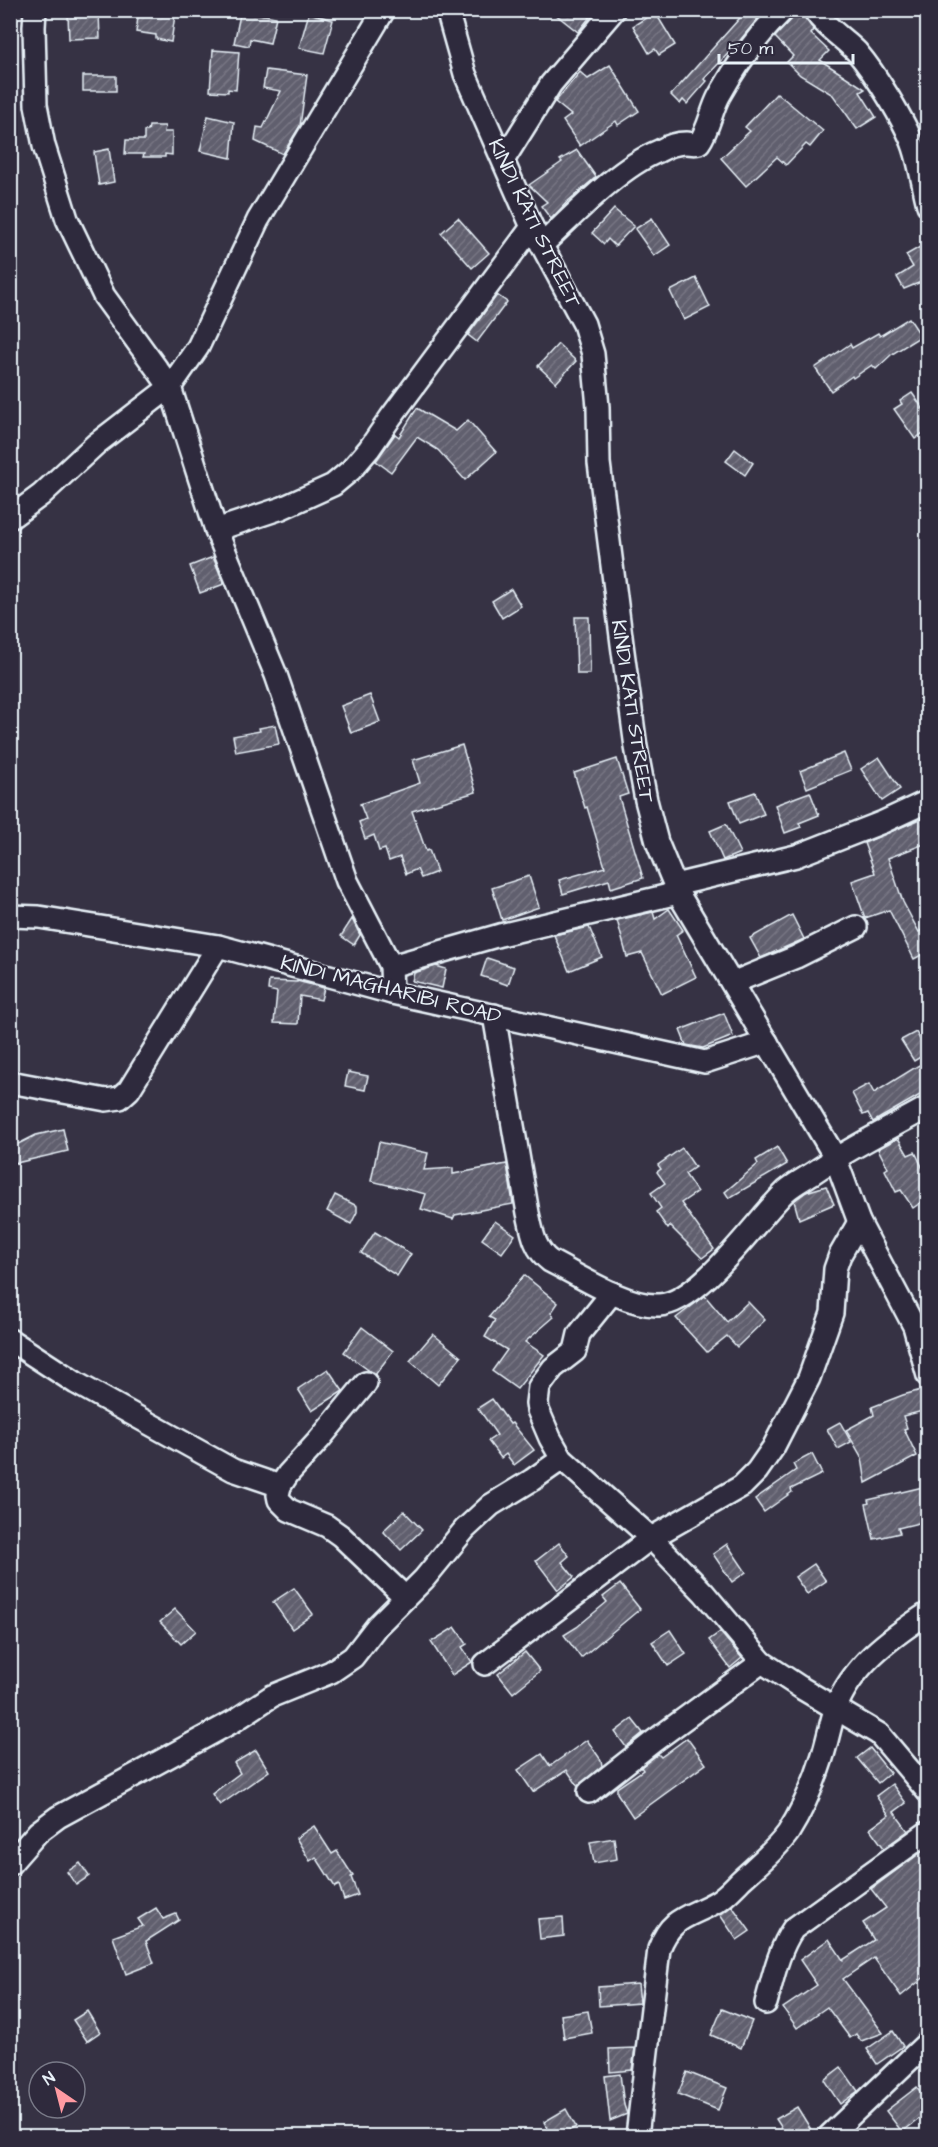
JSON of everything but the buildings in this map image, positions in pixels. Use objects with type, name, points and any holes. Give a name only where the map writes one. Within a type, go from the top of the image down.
[{"type":"street","points":[[35,10],[33,27],[36,105],[44,146],[67,219],[104,296],[170,387],[216,530],[276,675],[347,881],[391,966],[392,993]]},
{"type":"street","points":[[10,518],[41,495],[96,444],[170,387],[198,347],[258,220],[384,10]]},
{"type":"street","name":"KINDI KATI STREET","points":[[447,10],[465,74],[537,236],[584,324],[593,354],[598,406],[599,463],[636,747],[657,842],[677,889],[835,1157],[859,1222],[914,1326],[927,1376]]},
{"type":"street","points":[[504,159],[551,84],[614,10]]},
{"type":"street","points":[[216,530],[282,508],[333,485],[351,470],[369,449],[397,408],[537,236],[657,151],[685,143],[695,145],[699,143],[719,96],[750,49],[783,10]]},
{"type":"street","points":[[814,10],[870,69],[903,124],[915,149],[927,205]]},
{"type":"street","points":[[391,966],[796,856],[883,822],[927,801]]},
{"type":"street","name":"KINDI MAGHARIBI ROAD","points":[[10,916],[39,917],[218,946],[392,993],[705,1062],[767,1042]]},
{"type":"street","points":[[732,983],[795,957],[856,927]]},
{"type":"street","points":[[10,1082],[106,1100],[120,1098],[129,1090],[218,946]]},
{"type":"street","points":[[495,1015],[528,1213],[536,1244],[542,1255],[550,1261],[612,1293],[642,1303],[660,1305],[678,1300],[723,1262],[787,1190],[835,1157],[927,1107]]},
{"type":"street","points":[[485,1664],[651,1538],[742,1486],[757,1470],[773,1448],[809,1378],[832,1313],[835,1269],[859,1222]]},
{"type":"street","points":[[612,1293],[579,1334],[574,1351],[553,1368],[539,1387],[538,1410],[562,1459],[651,1538],[704,1593],[762,1662],[879,1734],[927,1792]]},
{"type":"street","points":[[10,1340],[76,1383],[233,1470],[280,1486]]},
{"type":"street","points":[[366,1383],[280,1486],[279,1500],[289,1510],[327,1526],[341,1536],[405,1597]]},
{"type":"street","points":[[10,1864],[38,1832],[58,1817],[234,1721],[272,1696],[332,1672],[353,1657],[377,1626],[424,1579],[465,1529],[491,1505],[562,1459]]},
{"type":"street","points":[[637,2136],[659,1948],[663,1937],[672,1925],[684,1916],[722,1898],[788,1833],[822,1759],[836,1709],[859,1669],[879,1647],[927,1613]]},
{"type":"street","points":[[589,1792],[762,1662]]},
{"type":"street","points":[[766,2003],[786,1940],[794,1929],[927,1832]]},
{"type":"street","points":[[829,2136],[927,2042]]}]
